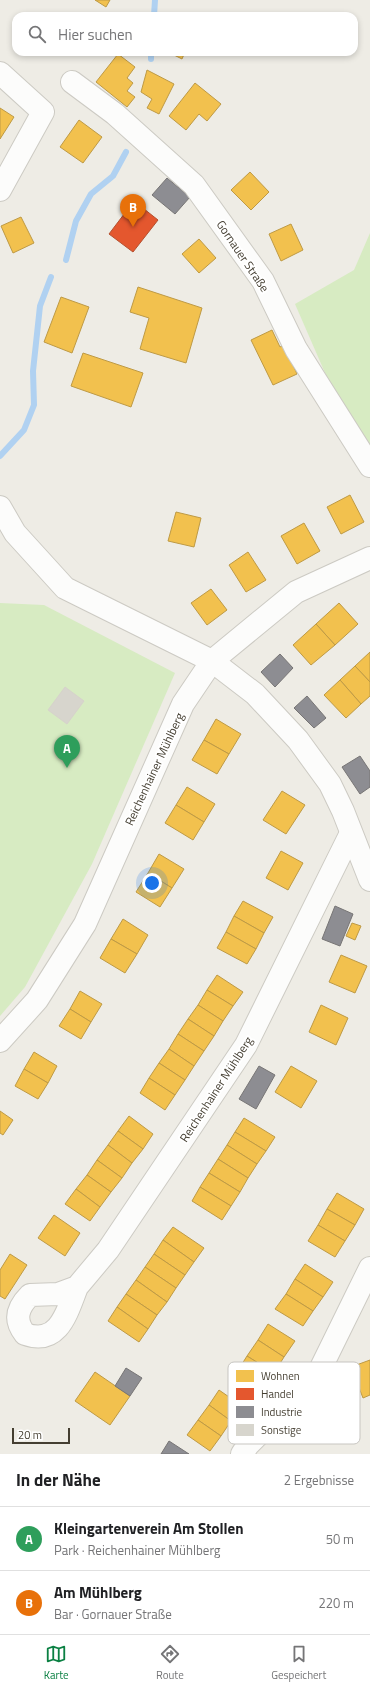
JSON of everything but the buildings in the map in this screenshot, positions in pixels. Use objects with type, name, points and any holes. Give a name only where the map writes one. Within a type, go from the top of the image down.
[{"type":"street","points":[[0,73],[43,112],[0,190]]},
{"type":"street","name":"Gornauer Straße","points":[[72,82],[115,114],[194,185],[263,281],[296,349],[370,466]]},
{"type":"street","points":[[0,507],[15,533],[65,588],[212,661],[255,694],[298,740],[330,784],[344,811],[370,880]]},
{"type":"street","name":"Reichenhainer Mühlberg","points":[[0,1042],[37,1000],[85,924],[183,704],[212,661],[296,592],[370,558]]},
{"type":"street","name":"Reichenhainer Mühlberg","points":[[77,1287],[108,1250],[246,1046],[351,832]]},
{"type":"street","points":[[324,1362],[368,1278]]},
{"type":"street","points":[[242,1454],[249,1444]]},
{"type":"green space","points":[[370,233],[370,458],[329,382],[295,304],[354,270]]},
{"type":"green space","points":[[0,603],[44,605],[175,673],[92,864],[25,987],[0,1016]]},
{"type":"waterway","points":[[154,12],[155,0]]},
{"type":"waterway","points":[[66,260],[76,221],[91,194],[113,176],[126,152]]},
{"type":"waterway","points":[[0,456],[24,430],[34,405],[33,371],[40,306],[51,277]]},
{"type":"place","name":"Am Mühlberg","points":[[133,227]]},
{"type":"place","name":"Kleingartenverein Am Stollen","points":[[67,768]]}]
